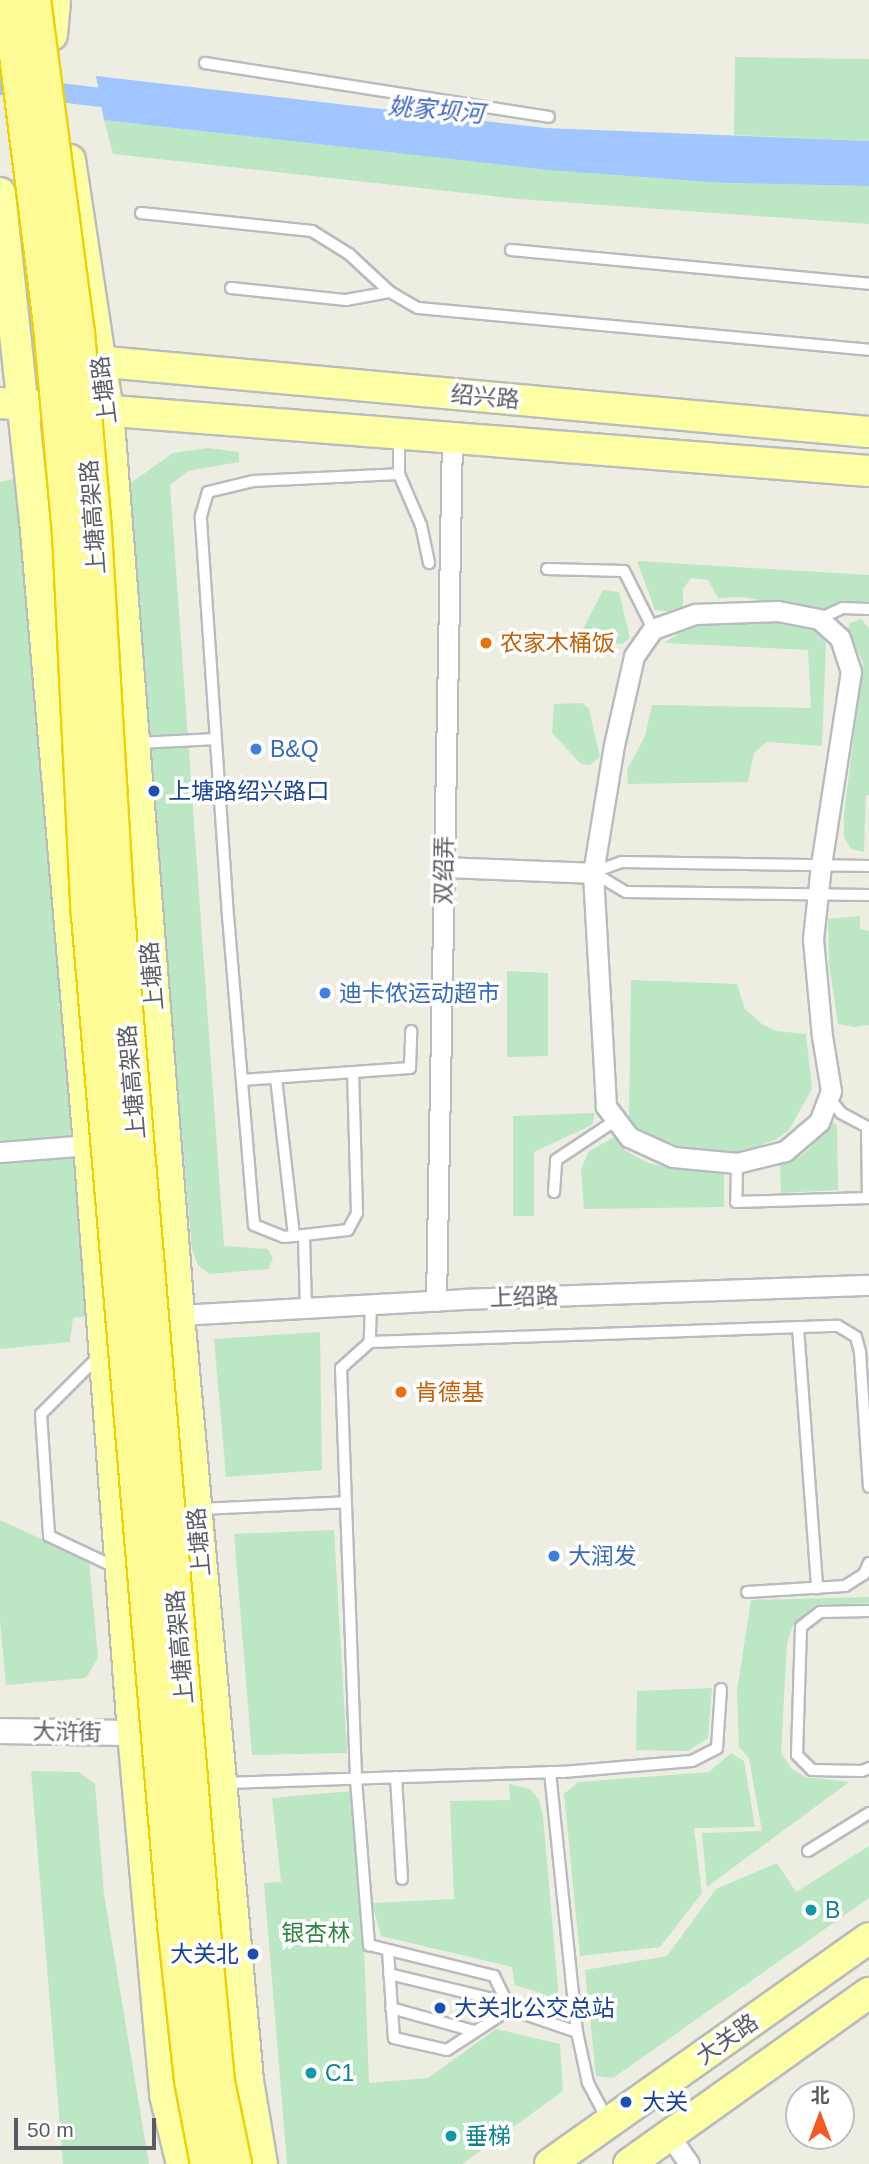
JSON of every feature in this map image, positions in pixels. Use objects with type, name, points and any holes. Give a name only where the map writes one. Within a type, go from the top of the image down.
[{"type":"highway","name":"上塘高架路","points":[[9,0],[50,325],[68,519],[88,915],[174,1924],[191,2080],[207,2164]]},
{"type":"highway","name":"上塘高架路","points":[[34,0],[78,332],[95,531],[118,913],[196,1838],[218,2082],[235,2164]]},
{"type":"main road","name":"上塘路","points":[[46,0],[108,410],[196,1509],[248,2081],[262,2164]]},
{"type":"main road","points":[[53,43],[55,0]]},
{"type":"main road","points":[[0,193],[13,405],[89,1145],[133,1733],[165,2095],[182,2164]]},
{"type":"main road","name":"绍兴路","points":[[9,351],[101,362],[869,432]]},
{"type":"main road","name":"绍兴路","points":[[13,405],[108,410],[399,436],[869,471]]},
{"type":"main road","name":"大关路","points":[[550,2164],[869,1938]]},
{"type":"main road","name":"大关路","points":[[629,2164],[869,1993]]},
{"type":"street","name":"双绍弄","points":[[436,1301],[452,440]]},
{"type":"street","points":[[778,611],[819,619],[840,638],[850,671],[821,865],[813,939],[822,1036],[831,1091],[819,1122],[785,1151],[737,1163],[673,1157],[629,1137],[606,1106],[593,873],[614,745],[634,656],[653,629],[695,614],[778,611]]},
{"type":"street","points":[[444,867],[593,873]]},
{"type":"street","points":[[0,1152],[89,1145]]},
{"type":"street","name":"上绍路","points":[[179,1315],[436,1301],[869,1285]]},
{"type":"street","name":"大浒街","points":[[0,1731],[133,1733]]},
{"type":"street","points":[[669,2134],[689,2164]]},
{"type":"lane","points":[[205,63],[549,117]]},
{"type":"lane","points":[[141,213],[312,231],[349,254],[390,292],[418,308],[869,350]]},
{"type":"lane","points":[[511,250],[869,284]]},
{"type":"lane","points":[[231,288],[346,300],[390,292]]},
{"type":"lane","points":[[399,436],[399,474],[421,525],[429,563]]},
{"type":"lane","points":[[353,1072],[357,1213],[348,1230],[284,1237],[254,1225],[201,516],[208,492],[253,481],[399,474]]},
{"type":"lane","points":[[547,569],[624,571],[653,629]]},
{"type":"lane","points":[[819,619],[843,608],[869,609]]},
{"type":"lane","points":[[134,743],[216,739]]},
{"type":"lane","points":[[593,873],[621,862],[869,866]]},
{"type":"lane","points":[[593,873],[626,892],[869,895]]},
{"type":"lane","points":[[242,1080],[410,1068],[411,1031]]},
{"type":"lane","points":[[276,1077],[299,1235],[306,1308]]},
{"type":"lane","points":[[737,1163],[736,1202],[868,1198],[867,1128],[841,1113],[828,1098]]},
{"type":"lane","points":[[554,1192],[556,1160],[616,1119]]},
{"type":"lane","points":[[370,1342],[371,1304]]},
{"type":"lane","points":[[508,2005],[494,1976],[369,1945],[356,1779],[341,1367],[370,1342],[838,1326],[856,1337],[869,1487]]},
{"type":"lane","points":[[798,1327],[817,1588]]},
{"type":"lane","points":[[105,1351],[41,1414],[49,1536],[121,1571]]},
{"type":"lane","points":[[196,1509],[346,1502]]},
{"type":"lane","points":[[747,1592],[845,1586],[864,1574],[869,1563]]},
{"type":"lane","points":[[869,1611],[820,1612],[801,1627],[797,1755],[813,1770],[862,1771],[869,1768]]},
{"type":"lane","points":[[221,1783],[550,1772],[692,1761],[717,1748],[721,1689]]},
{"type":"lane","points":[[550,1772],[577,2032],[588,2083],[609,2122]]},
{"type":"lane","points":[[396,1777],[402,1879]]},
{"type":"lane","points":[[808,1851],[869,1813]]},
{"type":"lane","points":[[388,1951],[394,2038],[447,2050],[508,2005]]},
{"type":"lane","points":[[389,1974],[508,2005],[577,2032]]},
{"type":"lane","points":[[391,2008],[474,2031]]},
{"type":"green space","points":[[735,57],[869,59],[869,141],[734,135]]},
{"type":"green space","points":[[104,120],[726,183],[869,186],[869,224],[520,199],[113,154]]},
{"type":"green space","points":[[208,448],[239,452],[239,462],[188,471],[170,485],[224,1246],[268,1249],[273,1259],[268,1269],[209,1274],[198,1265],[192,1249],[125,487],[173,453]]},
{"type":"green space","points":[[19,478],[89,1316],[73,1318],[70,1342],[0,1349],[0,482]]},
{"type":"green space","points":[[637,561],[869,575],[869,602],[857,601],[816,610],[743,597],[718,598],[708,580],[691,578],[683,589],[683,608],[672,612],[655,610]]},
{"type":"green space","points":[[603,590],[619,592],[630,638],[622,644],[595,642],[587,637],[584,627]]},
{"type":"green space","points":[[861,619],[869,628],[869,795],[866,796],[864,852],[851,849],[844,837],[844,814],[863,663],[848,629],[850,623]]},
{"type":"green space","points":[[781,620],[818,632],[826,644],[822,746],[767,742],[754,753],[748,782],[628,784],[627,770],[645,736],[652,705],[811,708],[808,650],[664,643],[691,625],[705,621]]},
{"type":"green space","points":[[582,703],[589,709],[600,757],[590,765],[581,764],[552,733],[554,704]]},
{"type":"green space","points":[[860,916],[860,929],[869,931],[869,1025],[855,1027],[838,1024],[829,964],[828,919]]},
{"type":"green space","points":[[507,971],[548,973],[548,1056],[507,1057]]},
{"type":"green space","points":[[631,980],[737,984],[745,1009],[763,1025],[776,1031],[806,1034],[812,1089],[789,1130],[775,1140],[741,1152],[687,1149],[637,1131],[629,1117]]},
{"type":"green space","points":[[595,1113],[592,1125],[534,1152],[534,1216],[513,1216],[513,1116]]},
{"type":"green space","points":[[829,1119],[837,1126],[838,1190],[781,1193],[780,1164],[800,1157],[811,1147]]},
{"type":"green space","points":[[614,1137],[626,1151],[648,1163],[671,1168],[724,1170],[724,1207],[584,1209],[581,1170],[588,1152]]},
{"type":"green space","points":[[320,1332],[322,1470],[226,1477],[214,1339]]},
{"type":"green space","points":[[0,1520],[89,1561],[98,1657],[86,1678],[6,1685],[0,1620]]},
{"type":"green space","points":[[334,1530],[347,1753],[252,1755],[234,1534]]},
{"type":"green space","points":[[869,1597],[869,1603],[815,1605],[793,1625],[787,1643],[781,1753],[792,1769],[805,1777],[849,1782],[707,1887],[702,1833],[762,1831],[749,1758],[739,1747],[737,1691],[751,1600]]},
{"type":"green space","points":[[712,1688],[708,1738],[688,1751],[636,1750],[637,1691]]},
{"type":"green space","points":[[731,1753],[744,1761],[755,1827],[694,1828],[702,1893],[660,1947],[580,1956],[564,1794],[578,1782],[709,1772]]},
{"type":"green space","points":[[31,1771],[79,1772],[95,1784],[104,1894],[149,2164],[63,2164]]},
{"type":"green space","points":[[509,1784],[530,1789],[539,1800],[543,1816],[559,1999],[515,1985],[512,1967],[381,1936],[372,1903],[454,1899],[450,1801],[510,1800]]},
{"type":"green space","name":"银杏林","points":[[352,1791],[364,1947],[369,2083],[428,2078],[496,2029],[560,2044],[563,2091],[462,2164],[287,2164],[264,1883],[281,1882],[272,1798]]},
{"type":"green space","points":[[869,1846],[869,1898],[613,2078],[596,2076],[585,1970],[667,1956],[716,1889],[777,1863],[796,1892]]},
{"type":"water","points":[[96,76],[545,128],[869,141],[869,186],[726,183],[549,170],[104,120]]},
{"type":"waterway","name":"姚家坝河","points":[[0,85],[126,100]]},
{"type":"place","name":"农家木桶饭","points":[[486,643]]},
{"type":"place","name":"B&Q","points":[[256,749]]},
{"type":"place","name":"上塘路绍兴路口","points":[[154,791]]},
{"type":"place","name":"迪卡侬运动超市","points":[[325,993]]},
{"type":"place","name":"肯德基","points":[[401,1392]]},
{"type":"place","name":"大润发","points":[[554,1556]]},
{"type":"place","name":"B","points":[[811,1910]]},
{"type":"place","name":"大关北","points":[[253,1954]]},
{"type":"place","name":"大关北公交总站","points":[[440,2008]]},
{"type":"place","name":"C1","points":[[311,2073]]},
{"type":"place","name":"大关","points":[[626,2102]]},
{"type":"place","name":"垂梯","points":[[451,2136]]}]
